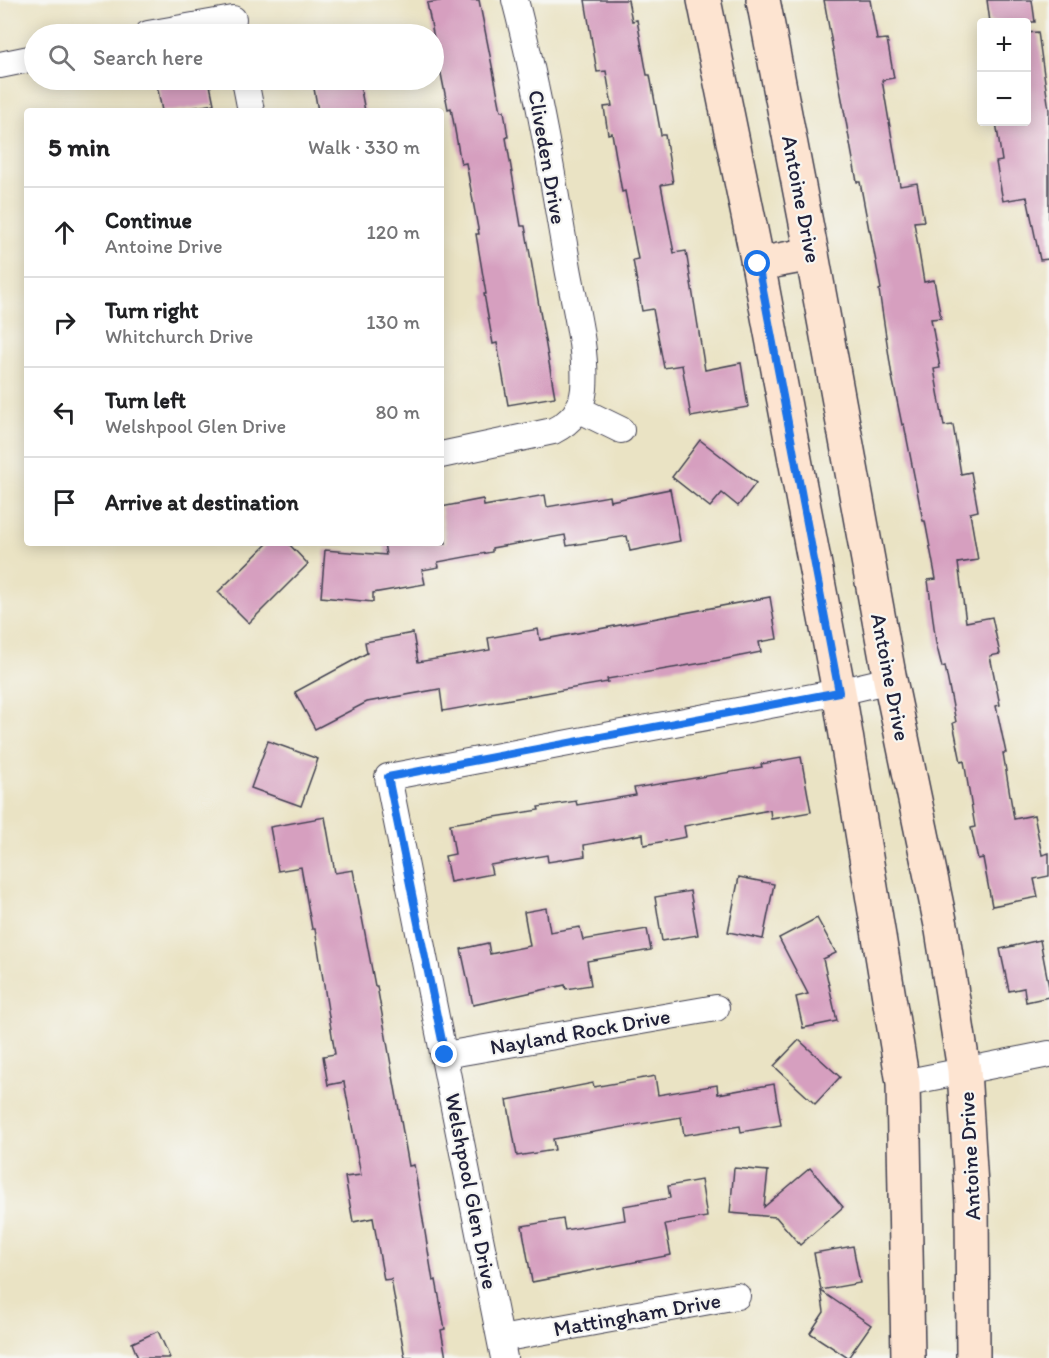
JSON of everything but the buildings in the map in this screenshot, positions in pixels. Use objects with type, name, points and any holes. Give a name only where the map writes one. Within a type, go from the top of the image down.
[{"type":"main road","points":[[704,0],[758,264],[839,692],[903,1083],[908,1358]]},
{"type":"main road","name":"Antoine Drive","points":[[763,0],[813,254],[890,680],[942,930],[964,1070],[972,1203],[973,1358]]},
{"type":"main road","points":[[758,264],[813,254]]},
{"type":"street","name":"Cliveden Drive","points":[[515,0],[531,61],[576,314],[584,369],[584,391],[578,409]]},
{"type":"street","points":[[200,24],[232,18]]},
{"type":"street","points":[[0,65],[24,60]]},
{"type":"street","points":[[247,90],[250,108]]},
{"type":"street","points":[[444,454],[553,431],[568,423],[578,409],[621,430]]},
{"type":"street","points":[[839,692],[890,680]]},
{"type":"street","name":"Welshpool Glen Drive","points":[[503,1348],[388,777],[839,692]]},
{"type":"street","name":"Nayland Rock Drive","points":[[445,1055],[716,1008]]},
{"type":"street","points":[[903,1083],[1049,1054]]},
{"type":"street","name":"Mattingham Drive","points":[[503,1348],[737,1296]]},
{"type":"route","points":[[445,1055],[388,777],[839,692],[758,264]]}]
